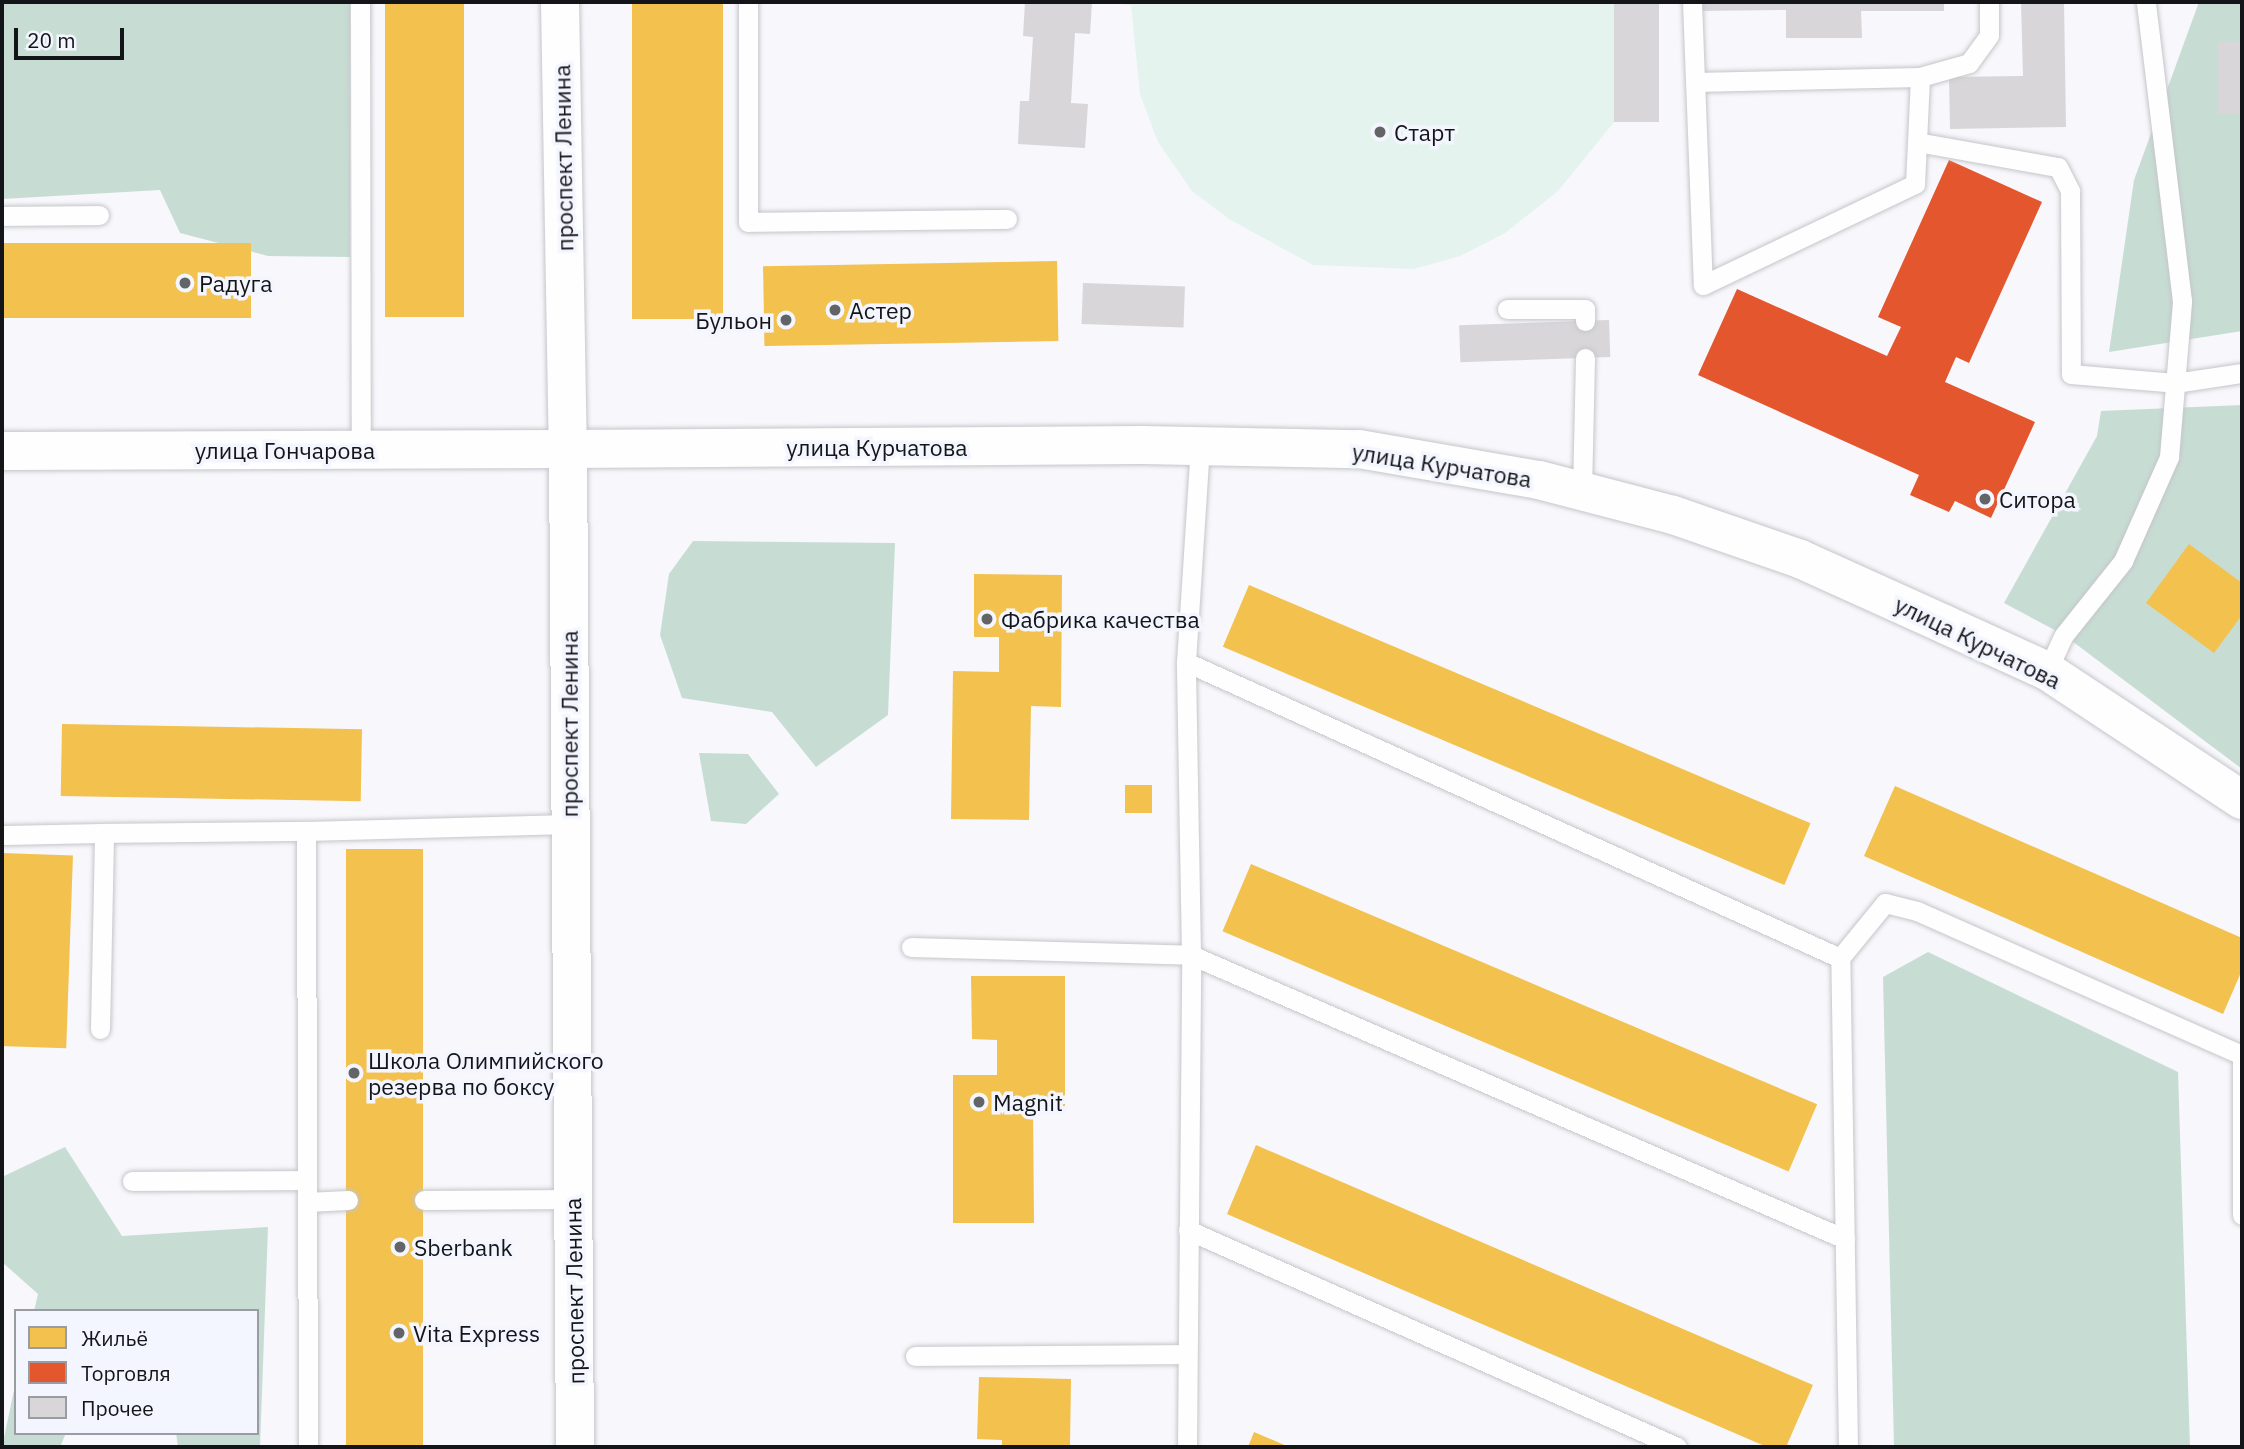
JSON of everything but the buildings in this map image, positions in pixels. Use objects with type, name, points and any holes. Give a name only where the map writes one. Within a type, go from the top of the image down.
[{"type":"street","name":"проспект Ленина","points":[[560,2],[568,449],[575,1447]]},
{"type":"street","name":"улица Курчатова","points":[[568,449],[1200,446],[1359,449],[1583,491],[1674,514],[1800,559],[2047,671],[2242,800]]},
{"type":"street","name":"улица Гончарова","points":[[2,451],[568,449]]},
{"type":"lane","points":[[360,2],[361,449]]},
{"type":"lane","points":[[748,2],[748,222],[1007,219]]},
{"type":"lane","points":[[1692,2],[1703,285],[1915,184],[1920,76]]},
{"type":"lane","points":[[1695,82],[1920,76],[1969,63],[1989,35],[1989,2]]},
{"type":"lane","points":[[2047,671],[2064,635],[2128,549],[2169,457],[2182,301],[2146,2]]},
{"type":"lane","points":[[1917,142],[2058,167],[2070,191],[2071,374],[2175,383],[2242,373]]},
{"type":"lane","points":[[2,216],[99,215]]},
{"type":"lane","points":[[1507,309],[1585,309],[1585,321]]},
{"type":"lane","points":[[1583,491],[1585,358]]},
{"type":"lane","points":[[1187,1447],[1191,955],[1186,662],[1200,446]]},
{"type":"lane","points":[[1186,662],[1840,958]]},
{"type":"lane","points":[[2,835],[569,824]]},
{"type":"lane","points":[[306,831],[307,1447]]},
{"type":"lane","points":[[100,1029],[104,833]]},
{"type":"lane","points":[[1848,1447],[1840,958],[1885,903],[1917,911],[2242,1055],[2242,1215]]},
{"type":"lane","points":[[911,947],[1191,955],[1845,1239]]},
{"type":"lane","points":[[132,1181],[307,1180]]},
{"type":"lane","points":[[424,1200],[573,1199]]},
{"type":"lane","points":[[307,1202],[348,1200]]},
{"type":"lane","points":[[1188,1230],[1677,1447]]},
{"type":"lane","points":[[915,1356],[1187,1354]]},
{"type":"shaded area","name":"Старт","points":[[1107,2],[1659,2],[1659,122],[1614,122],[1558,191],[1505,233],[1460,256],[1414,269],[1313,265],[1229,219],[1192,191],[1158,142],[1140,94],[1131,5]]},
{"type":"green space","points":[[2,2],[350,2],[350,257],[268,256],[180,233],[160,190],[2,199]]},
{"type":"green space","points":[[2199,2],[2242,2],[2242,331],[2109,352],[2134,180]]},
{"type":"green space","points":[[2242,405],[2242,769],[2064,635],[2004,603],[2097,436],[2101,411]]},
{"type":"green space","points":[[693,541],[895,543],[888,715],[816,767],[772,712],[682,698],[660,635],[669,574]]},
{"type":"green space","points":[[699,753],[748,754],[779,794],[746,824],[711,821]]},
{"type":"green space","points":[[1928,952],[2178,1072],[2190,1447],[1894,1447],[1883,977]]},
{"type":"green space","points":[[65,1147],[122,1236],[268,1227],[260,1447],[178,1447],[176,1435],[259,1435],[259,1309],[34,1309],[38,1294],[2,1262],[2,1177]]},
{"type":"green space","points":[[14,1390],[14,1435],[65,1435],[60,1447],[2,1447]]},
{"type":"place","name":"Старт","points":[[1380,132]]},
{"type":"place","name":"Радуга","points":[[185,283]]},
{"type":"place","name":"Астер","points":[[835,310]]},
{"type":"place","name":"Бульон","points":[[786,320]]},
{"type":"place","name":"Ситора","points":[[1985,499]]},
{"type":"place","name":"Фабрика качества","points":[[987,619]]},
{"type":"place","name":"Школа Олимпийского резерва по боксу","points":[[354,1073]]},
{"type":"place","name":"Magnit","points":[[979,1102]]},
{"type":"place","name":"Sberbank","points":[[400,1247]]},
{"type":"place","name":"Vita Express","points":[[399,1333]]}]
